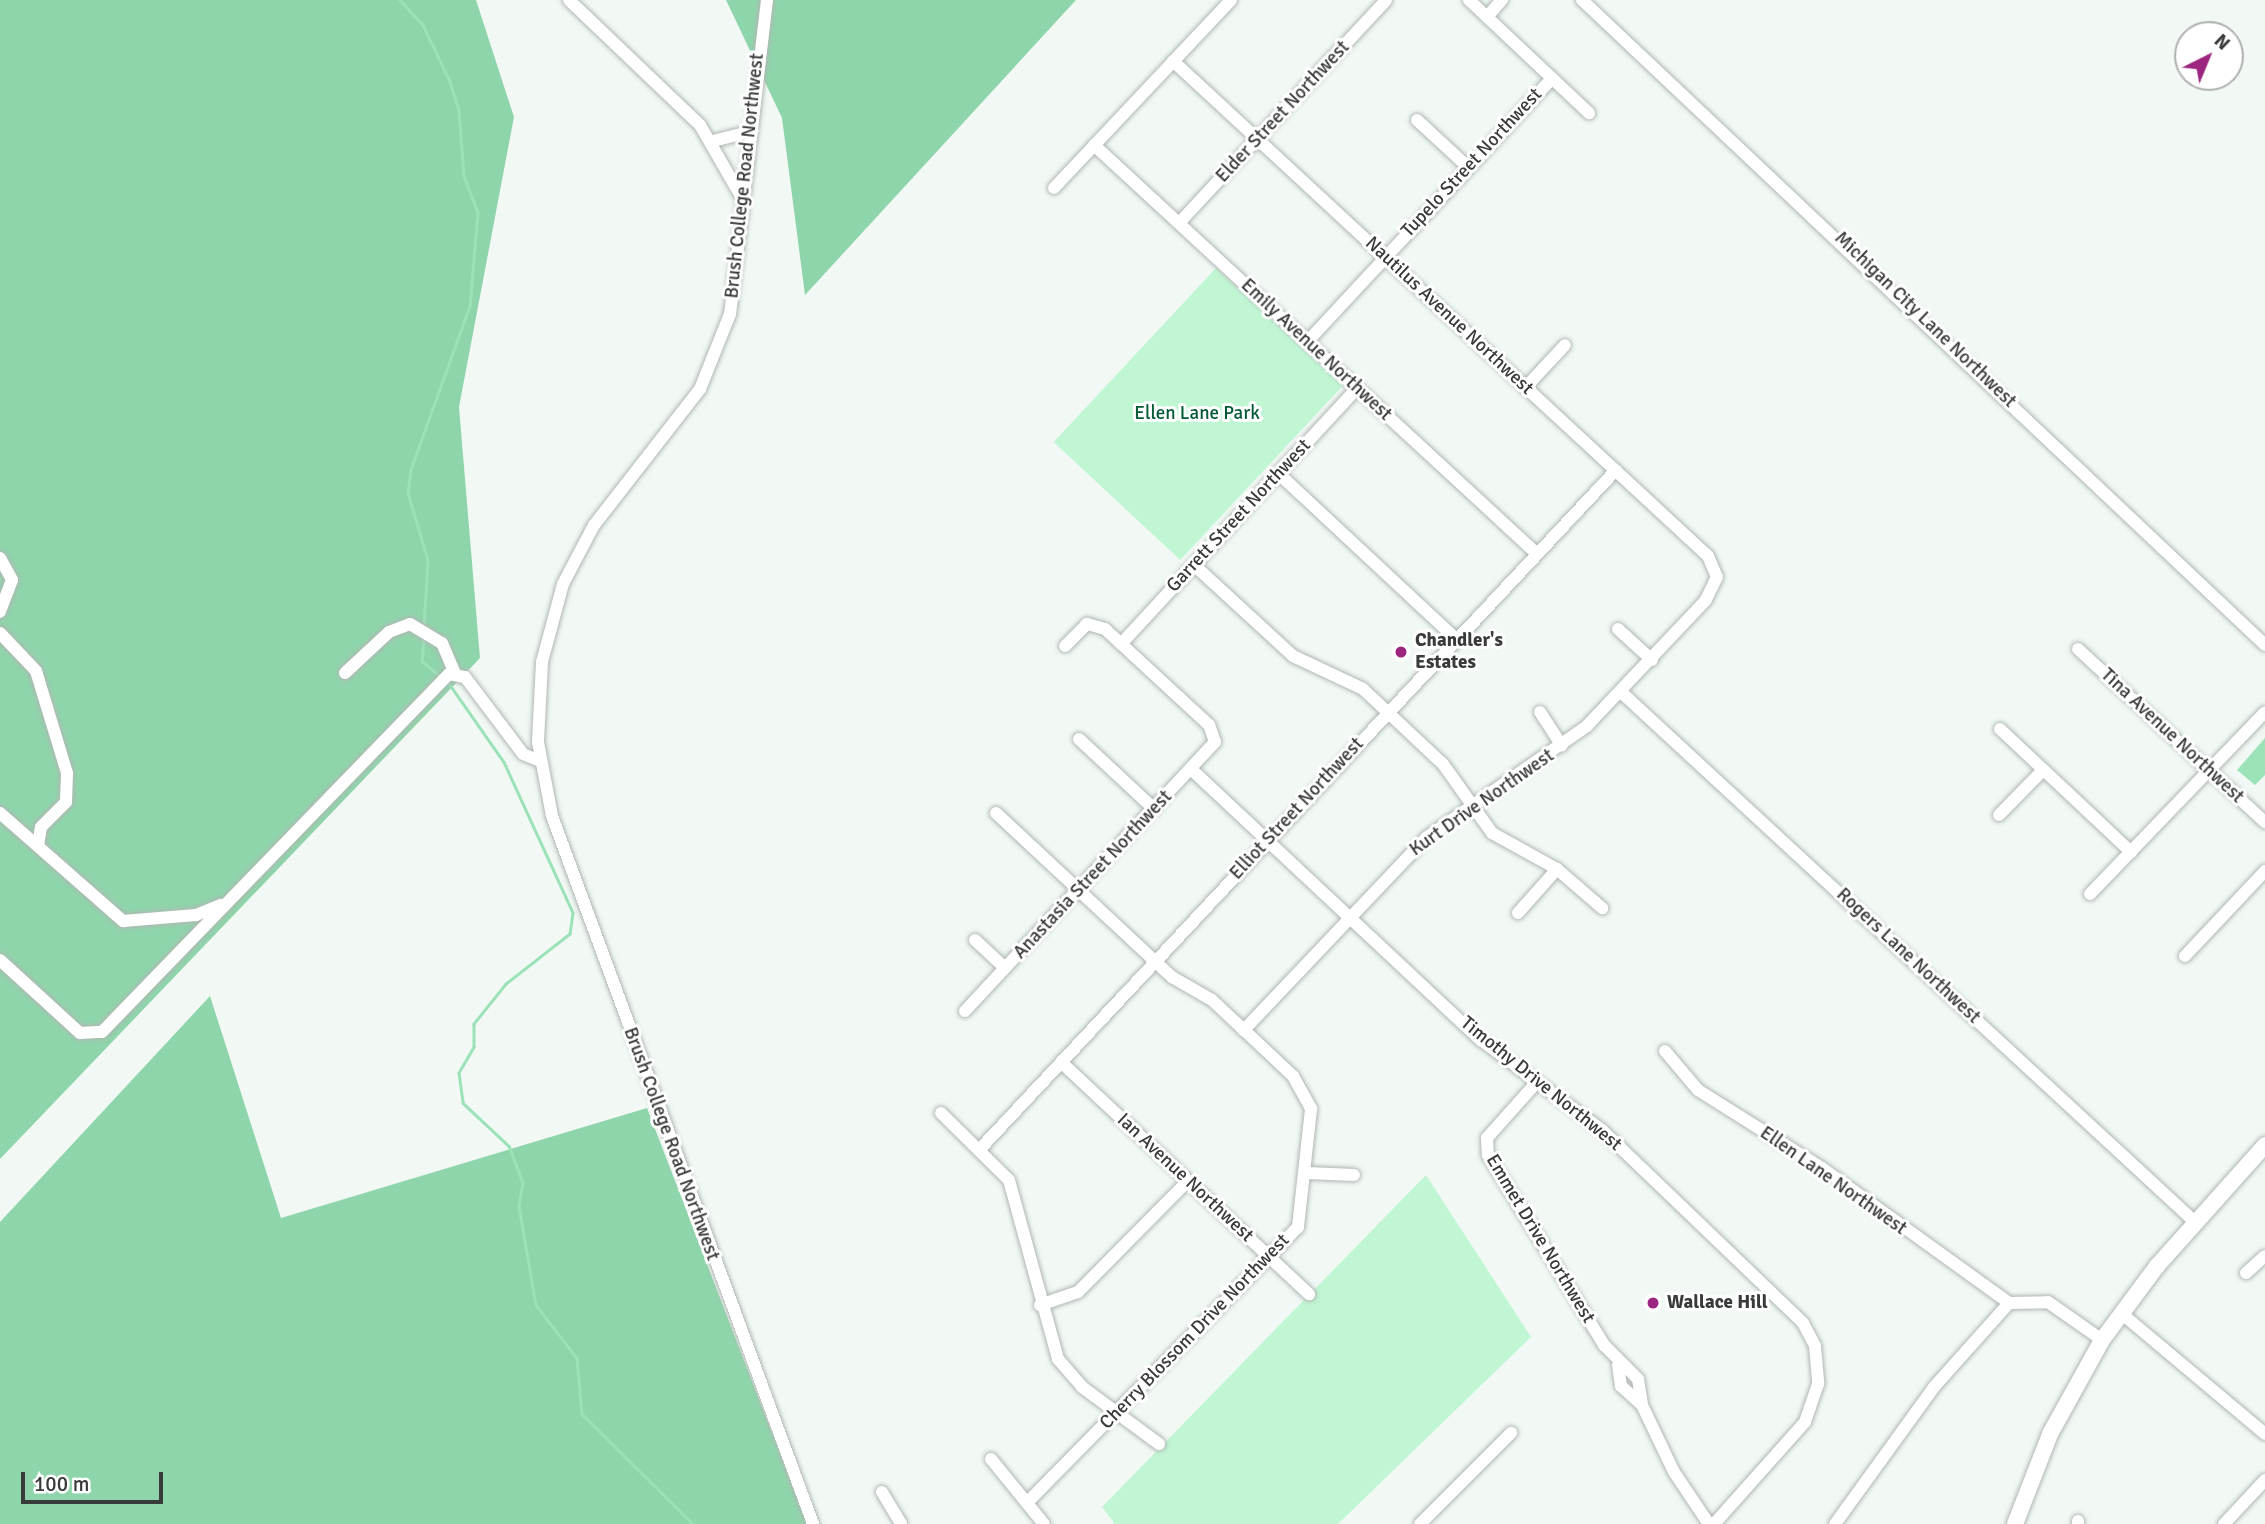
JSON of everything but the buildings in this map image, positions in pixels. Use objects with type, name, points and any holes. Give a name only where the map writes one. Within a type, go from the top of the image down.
[{"type":"main road","points":[[2015,1524],[2050,1434],[2102,1340],[2194,1222],[2265,1146]]},
{"type":"street","points":[[569,0],[713,141],[743,201]]},
{"type":"street","name":"Brush College Road Northwest","points":[[767,0],[749,132],[730,314],[707,376],[667,436],[594,525],[559,596],[542,662],[540,761],[552,816],[584,908],[813,1524]]},
{"type":"street","points":[[1054,188],[1231,0]]},
{"type":"street","name":"Elder Street Northwest","points":[[1179,223],[1386,0]]},
{"type":"street","points":[[1469,0],[1589,113]]},
{"type":"street","points":[[1487,17],[1502,0]]},
{"type":"street","name":"Michigan City Lane Northwest","points":[[1582,0],[2265,645]]},
{"type":"street","name":"Nautilus Avenue Northwest","points":[[1174,61],[1708,556],[1717,577]]},
{"type":"street","name":"Tupelo Street Northwest","points":[[1307,342],[1552,78]]},
{"type":"street","points":[[1417,120],[1468,167]]},
{"type":"street","points":[[713,141],[749,132]]},
{"type":"street","name":"Emily Avenue Northwest","points":[[1094,145],[1537,554]]},
{"type":"street","points":[[1526,387],[1565,345]]},
{"type":"street","name":"Garrett Street Northwest","points":[[1121,644],[1357,388]]},
{"type":"street","name":"Elliot Street Northwest","points":[[980,1149],[1616,470]]},
{"type":"street","points":[[1279,474],[1457,640]]},
{"type":"street","points":[[0,558],[12,580],[0,612]]},
{"type":"street","points":[[1194,565],[1293,656],[1351,680],[1388,713],[1443,764],[1509,847],[1558,870],[1602,908]]},
{"type":"street","name":"Kurt Drive Northwest","points":[[1244,1030],[1426,838],[1562,746],[1621,692],[1706,600],[1717,577]]},
{"type":"street","points":[[1065,646],[1093,623],[1121,644]]},
{"type":"street","points":[[345,673],[389,632],[410,624],[442,643],[455,674],[475,688],[523,754],[540,761]]},
{"type":"street","points":[[1618,629],[1652,660]]},
{"type":"street","points":[[0,633],[36,671],[67,773],[66,802],[41,827],[38,846]]},
{"type":"street","name":"Anastasia Street Northwest","points":[[965,1011],[1213,747],[1216,736],[1121,644]]},
{"type":"street","name":"Tina Avenue Northwest","points":[[2078,649],[2265,822]]},
{"type":"street","points":[[0,960],[80,1033],[96,1036],[440,680],[455,674]]},
{"type":"street","name":"Rogers Lane Northwest","points":[[1621,692],[2194,1222]]},
{"type":"street","points":[[1540,712],[1562,746]]},
{"type":"street","points":[[2090,894],[2265,712]]},
{"type":"street","points":[[2000,730],[2131,852]]},
{"type":"street","points":[[1079,739],[1154,810]]},
{"type":"street","name":"Timothy Drive Northwest","points":[[1192,770],[1481,1040],[1536,1083],[1577,1109],[1706,1226],[1802,1323],[1815,1346],[1818,1384],[1805,1422],[1711,1524]]},
{"type":"street","points":[[1999,815],[2043,770]]},
{"type":"street","points":[[0,813],[123,921],[196,915],[225,904]]},
{"type":"street","name":"Cherry Blossom Drive Northwest","points":[[996,813],[1155,961],[1244,1030],[1304,1092],[1311,1109],[1307,1172],[1298,1227],[1027,1503]]},
{"type":"street","points":[[1518,913],[1558,870]]},
{"type":"street","points":[[2185,956],[2265,871]]},
{"type":"street","points":[[975,940],[1005,968]]},
{"type":"street","name":"Ellen Lane Northwest","points":[[1665,1051],[1698,1090],[1822,1168],[2009,1303]]},
{"type":"street","name":"Ian Avenue Northwest","points":[[1061,1062],[1309,1294]]},
{"type":"street","name":"Emmet Drive Northwest","points":[[1536,1083],[1484,1146],[1618,1365],[1638,1379],[1642,1405],[1674,1472],[1711,1524]]},
{"type":"street","points":[[941,1113],[1009,1180],[1049,1341],[1068,1373],[1159,1444]]},
{"type":"street","points":[[1307,1172],[1354,1175]]},
{"type":"street","points":[[1040,1305],[1078,1292],[1188,1181]]},
{"type":"street","points":[[2246,1273],[2265,1256]]},
{"type":"street","points":[[1835,1524],[1927,1396],[2009,1303],[2048,1303],[2102,1340]]},
{"type":"street","points":[[2121,1313],[2265,1434]]},
{"type":"street","points":[[1420,1524],[1511,1433]]},
{"type":"street","points":[[990,1458],[1044,1524]]},
{"type":"street","points":[[2224,1524],[2265,1480]]},
{"type":"street","points":[[882,1492],[901,1524]]},
{"type":"green space","name":"Ellen Lane Park","points":[[1216,268],[1343,386],[1180,560],[1054,442]]},
{"type":"green space","points":[[1426,1175],[1531,1337],[1338,1524],[1115,1524],[1102,1507]]},
{"type":"shaded area","points":[[0,0],[476,0],[514,117],[459,407],[480,658],[0,1159]]},
{"type":"shaded area","points":[[726,0],[1076,0],[805,295],[782,118]]},
{"type":"shaded area","points":[[2265,738],[2265,775],[2255,785],[2237,770]]},
{"type":"shaded area","points":[[210,996],[281,1218],[647,1108],[807,1524],[0,1524],[0,1222]]},
{"type":"waterway","points":[[400,0],[423,25],[449,79],[459,110],[464,176],[478,213],[470,306],[411,470],[408,493],[428,560],[424,628]]},
{"type":"waterway","points":[[424,639],[422,661],[440,676]]},
{"type":"waterway","points":[[448,682],[504,762],[573,913],[570,934],[506,984],[474,1024],[474,1047],[459,1073],[463,1103],[509,1146],[523,1183],[519,1206],[536,1305],[577,1358],[582,1414],[693,1524]]},
{"type":"place","name":"Chandler's Estates","points":[[1401,652]]},
{"type":"place","name":"Wallace Hill","points":[[1653,1303]]}]
